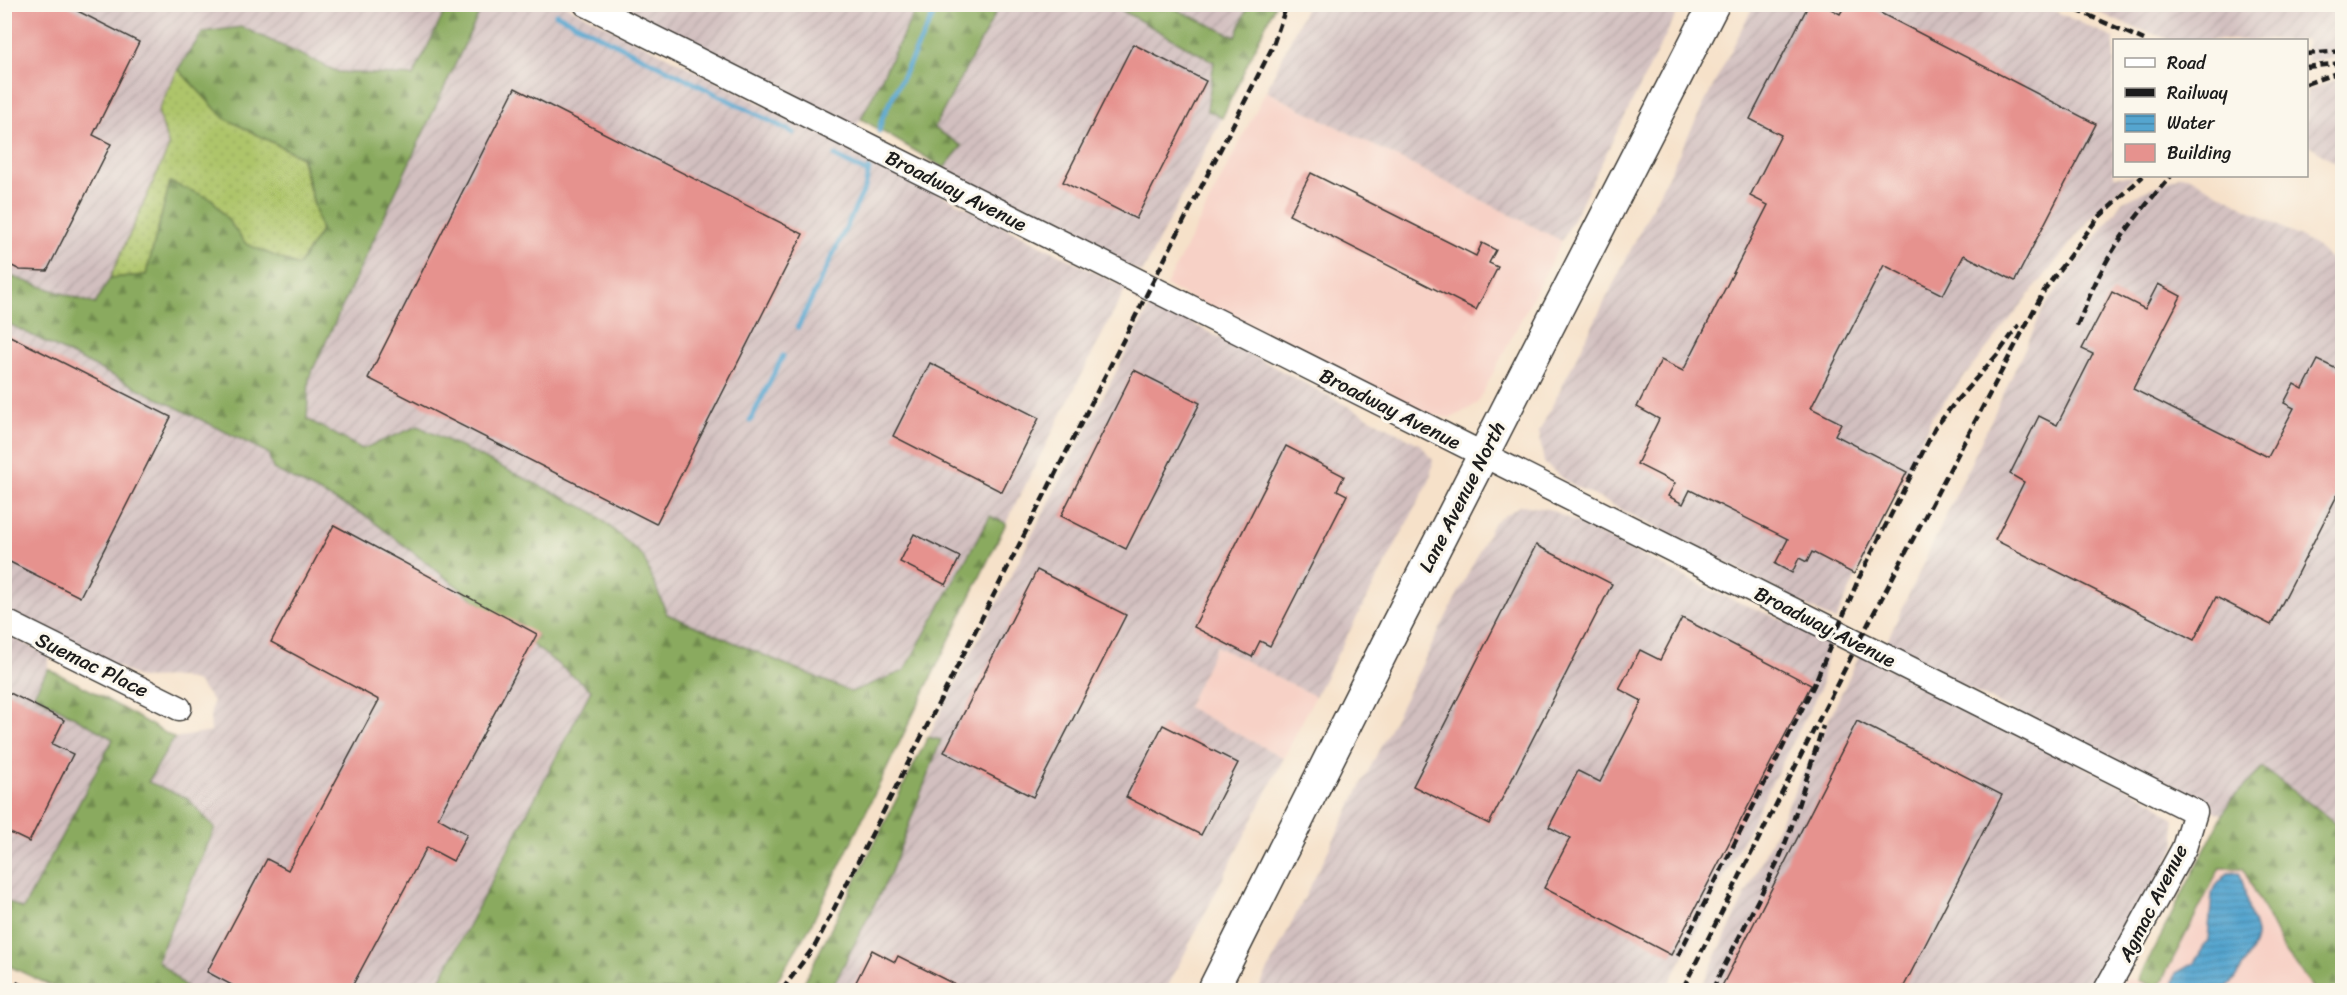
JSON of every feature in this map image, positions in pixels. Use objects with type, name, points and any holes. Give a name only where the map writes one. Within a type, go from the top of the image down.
[{"type":"main road","name":"Lane Avenue North","points":[[1213,990],[1482,456],[1714,4]]},
{"type":"street","name":"Broadway Avenue","points":[[586,4],[1482,456],[2195,812]]},
{"type":"street","name":"Suemac Place","points":[[4,621],[179,708]]},
{"type":"street","name":"Agmac Avenue","points":[[2106,990],[2184,848],[2195,812]]},
{"type":"shaded area","points":[[1000,4],[1112,5],[1214,63],[1207,110],[1222,118],[1142,273],[985,197],[944,168],[962,146],[934,128]]},
{"type":"shaded area","points":[[1307,4],[1681,5],[1562,241],[1266,91]]},
{"type":"shaded area","points":[[5,5],[448,5],[413,76],[338,72],[242,27],[203,32],[178,69],[158,111],[169,147],[110,278],[95,304],[5,274]]},
{"type":"shaded area","points":[[475,5],[565,5],[1126,288],[1006,523],[990,517],[904,672],[851,692],[667,614],[643,556],[418,426],[362,449],[307,419],[309,378],[482,8]]},
{"type":"shaded area","points":[[605,5],[918,5],[855,130]]},
{"type":"shaded area","points":[[1167,5],[1248,5],[1237,37]]},
{"type":"shaded area","points":[[1754,5],[2042,5],[2116,39],[2113,39],[2113,177],[2133,177],[2090,219],[1932,417],[1835,621],[1569,483],[1544,463],[1539,432]]},
{"type":"shaded area","points":[[2083,5],[2342,5],[2342,58],[2308,61],[2308,39],[2168,39],[2122,23]]},
{"type":"shaded area","points":[[2342,77],[2342,167],[2308,144],[2308,91]]},
{"type":"shaded area","points":[[1266,91],[1562,241],[1477,404],[1451,418],[1429,415],[1166,286]]},
{"type":"shaded area","points":[[2177,177],[2190,177],[2316,246],[2342,269],[2342,828],[2263,768],[2230,801],[2223,815],[1884,647],[2045,306],[2123,201]]},
{"type":"shaded area","points":[[1152,302],[1421,445],[1433,460],[1430,480],[1315,696],[1216,646],[1187,707],[1284,758],[1166,990],[831,990],[891,872],[941,741],[928,737]]},
{"type":"shaded area","points":[[4,322],[268,453],[273,469],[366,516],[591,690],[435,990],[189,990],[157,960],[215,829],[187,798],[147,782],[174,738],[211,732],[210,717],[213,701],[197,682],[181,677],[140,678],[5,611]]},
{"type":"shaded area","points":[[1521,505],[1549,509],[1721,595],[1829,639],[1821,687],[1666,990],[1258,990],[1494,522]]},
{"type":"shaded area","points":[[4,633],[48,655],[48,669],[35,694],[113,739],[23,909],[5,900]]},
{"type":"shaded area","points":[[1216,646],[1315,696],[1284,758],[1187,707]]},
{"type":"shaded area","points":[[1860,654],[2155,802],[2174,820],[2176,846],[2095,990],[1700,990]]},
{"type":"shaded area","points":[[2220,868],[2243,868],[2285,951],[2316,990],[2118,990],[2125,979],[2138,980],[2158,988]]},
{"type":"green space","points":[[448,5],[482,7],[309,378],[307,419],[362,449],[418,426],[593,512],[643,556],[667,614],[851,692],[904,671],[990,516],[1006,523],[811,925],[771,990],[435,990],[591,690],[366,516],[273,469],[268,453],[5,322],[4,274],[95,304],[110,278],[146,275],[170,182],[212,199],[246,244],[298,266],[321,231],[302,157],[224,118],[178,69],[203,32],[242,27],[338,72],[413,76]]},
{"type":"green space","points":[[918,5],[1000,5],[934,128],[962,146],[944,168],[861,119]]},
{"type":"green space","points":[[1112,5],[1167,5],[1236,37],[1248,5],[1275,5],[1222,118],[1207,110],[1214,62]]},
{"type":"green space","points":[[178,69],[224,118],[301,157],[321,231],[298,266],[246,244],[212,199],[170,183],[146,275],[110,278],[169,147],[158,111]]},
{"type":"green space","points":[[48,669],[174,738],[148,782],[187,798],[215,828],[157,960],[189,990],[60,990],[5,964],[5,900],[23,909],[113,739],[34,694]]},
{"type":"green space","points":[[928,737],[941,740],[891,872],[831,990],[800,990]]},
{"type":"green space","points":[[2263,768],[2342,828],[2342,990],[2315,990],[2285,951],[2243,868],[2220,868],[2158,988],[2138,980],[2230,801]]},
{"type":"water","points":[[2239,872],[2256,934],[2249,956],[2238,975],[2226,988],[2204,991],[2175,988],[2173,982],[2176,973],[2194,963],[2208,940],[2212,894],[2216,886],[2228,873]]},
{"type":"building","points":[[4,4],[64,4],[139,42],[93,135],[111,144],[47,271],[20,270],[4,262]]},
{"type":"building","points":[[1809,4],[1822,4],[1840,14],[1846,4],[1863,4],[2096,124],[2015,281],[1964,255],[1943,295],[1884,265],[1811,408],[1841,423],[1835,435],[1907,472],[1854,574],[1812,552],[1807,562],[1799,558],[1792,573],[1775,564],[1788,539],[1690,490],[1683,504],[1668,496],[1675,483],[1637,464],[1659,419],[1637,407],[1661,360],[1683,371],[1768,205],[1750,196],[1781,135],[1750,119]]},
{"type":"building","points":[[1133,44],[1206,81],[1136,219],[1063,182]]},
{"type":"building","points":[[515,88],[803,234],[656,524],[368,378]]},
{"type":"building","points":[[1311,173],[1476,256],[1482,243],[1496,250],[1489,263],[1498,267],[1476,310],[1289,215]]},
{"type":"building","points":[[2158,284],[2181,296],[2133,389],[2268,457],[2294,408],[2284,403],[2294,384],[2303,389],[2318,360],[2343,372],[2343,484],[2271,625],[2216,597],[2194,640],[1995,540],[2024,482],[2010,474],[2039,416],[2057,425],[2093,354],[2082,349],[2112,292],[2145,309]]},
{"type":"building","points":[[4,333],[171,417],[80,597],[4,559]]},
{"type":"building","points":[[930,363],[1039,418],[1002,492],[893,436]]},
{"type":"building","points":[[1134,370],[1200,403],[1126,549],[1061,516]]},
{"type":"building","points":[[1286,446],[1344,476],[1337,490],[1347,495],[1270,646],[1260,641],[1252,657],[1194,627]]},
{"type":"building","points":[[334,525],[537,634],[438,818],[467,834],[453,861],[427,847],[350,990],[241,990],[207,972],[267,859],[288,870],[379,700],[271,642]]},
{"type":"building","points":[[914,534],[960,557],[946,585],[900,562]]},
{"type":"building","points":[[1536,545],[1612,584],[1489,824],[1413,786]]},
{"type":"building","points":[[1037,570],[1126,615],[1033,797],[944,752]]},
{"type":"building","points":[[1682,618],[1811,685],[1671,955],[1544,888],[1570,838],[1549,827],[1578,771],[1600,782],[1642,701],[1619,689],[1640,650],[1660,660]]},
{"type":"building","points":[[4,690],[64,720],[52,744],[73,754],[29,842],[4,830]]},
{"type":"building","points":[[1857,721],[2002,795],[1902,990],[1720,990]]},
{"type":"building","points":[[1163,725],[1238,763],[1201,835],[1126,797]]},
{"type":"building","points":[[872,950],[895,962],[898,956],[966,990],[852,990]]},
{"type":"waterway","points":[[879,131],[882,118],[939,4]]},
{"type":"waterway","points":[[556,14],[794,133]]},
{"type":"waterway","points":[[835,156],[868,173]]},
{"type":"waterway","points":[[798,327],[865,188],[869,169]]},
{"type":"waterway","points":[[750,421],[783,356]]},
{"type":"railway","points":[[782,990],[816,944],[1272,48],[1287,4]]},
{"type":"railway","points":[[2063,4],[2142,39]]},
{"type":"railway","points":[[2308,54],[2342,51]]},
{"type":"railway","points":[[2308,67],[2342,63]]},
{"type":"railway","points":[[2308,83],[2342,71]]},
{"type":"railway","points":[[1683,988],[1858,643],[2045,289],[2097,219],[2142,177]]},
{"type":"railway","points":[[2077,326],[2109,257],[2142,209],[2170,177]]},
{"type":"railway","points":[[1678,956],[1814,685],[1859,578],[1935,428],[1997,355],[2019,325]]},
{"type":"railway","points":[[1712,990],[1779,859],[1823,726]]},
{"type":"railway","points":[[4,977],[30,990]]}]
